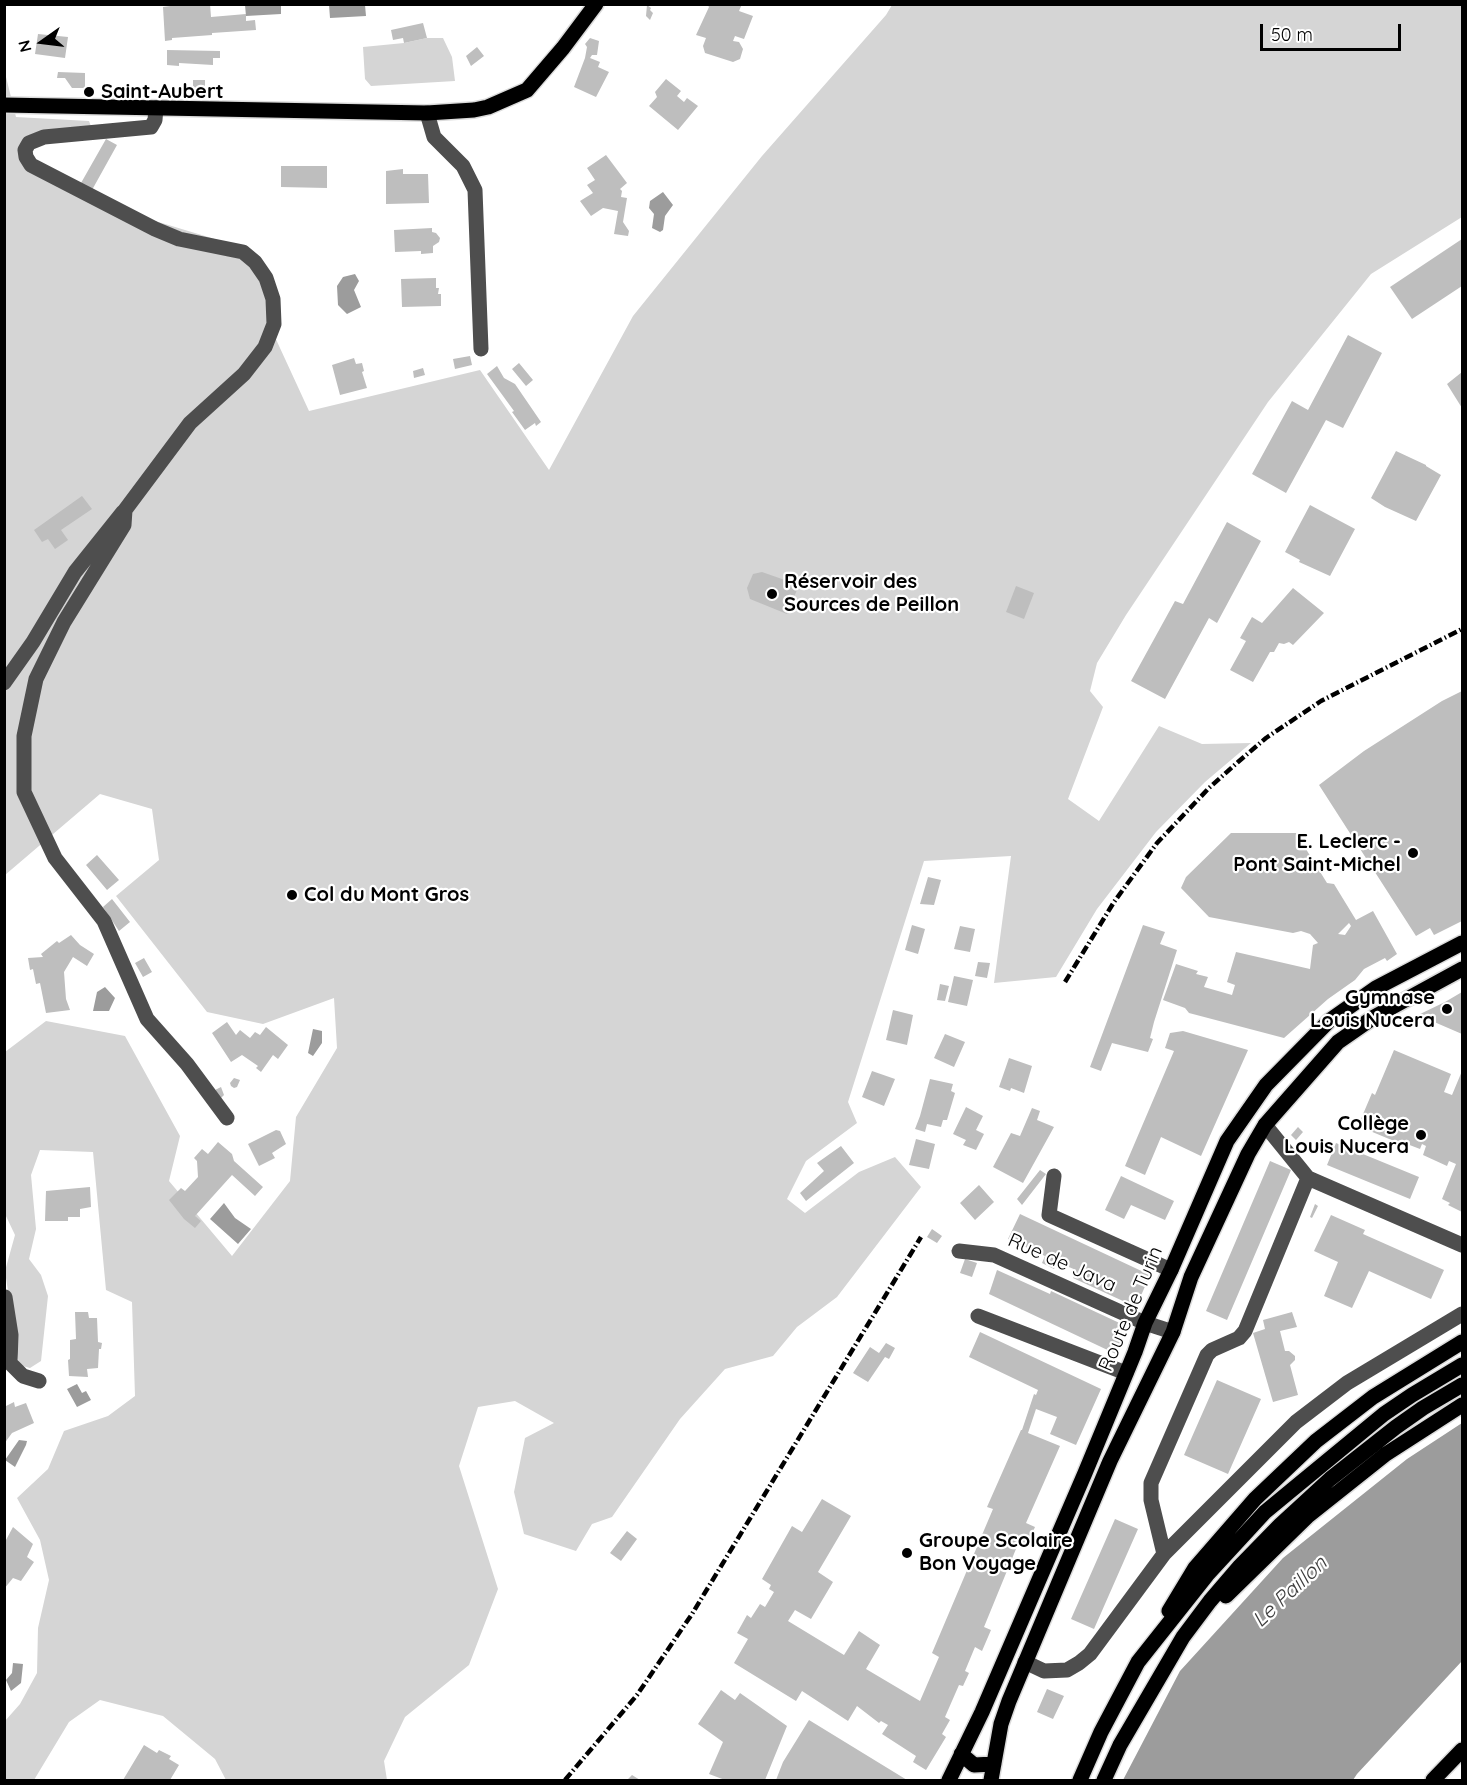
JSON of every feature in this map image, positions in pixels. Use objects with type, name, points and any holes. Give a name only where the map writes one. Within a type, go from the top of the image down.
[{"type":"main road","points":[[4,105],[427,113],[474,110],[488,107],[527,90],[596,4]]},
{"type":"main road","name":"Route de Turin","points":[[949,1780],[982,1712],[1145,1323],[1171,1270],[1227,1141],[1266,1085],[1329,1021],[1376,988],[1462,943]]},
{"type":"main road","points":[[991,1780],[1001,1724],[1025,1662],[1110,1461],[1173,1332],[1191,1277],[1248,1154],[1265,1125],[1338,1042],[1374,1017],[1462,969]]},
{"type":"main road","points":[[1080,1780],[1101,1732],[1138,1662],[1195,1568],[1255,1499],[1316,1441],[1373,1397],[1462,1342]]},
{"type":"main road","points":[[1138,1662],[1207,1575],[1265,1512],[1384,1414],[1462,1365]]},
{"type":"main road","points":[[1104,1780],[1135,1718],[1183,1637],[1240,1566],[1330,1479],[1396,1427],[1462,1385]]},
{"type":"main road","points":[[1183,1637],[1308,1516],[1386,1454],[1462,1405]]},
{"type":"main road","points":[[1433,1780],[1462,1750]]},
{"type":"main road","points":[[961,1754],[974,1766],[994,1764]]},
{"type":"street","points":[[4,683],[33,642],[75,572],[190,423],[243,374],[265,347],[274,324],[273,299],[266,278],[255,262],[243,252],[179,238],[155,229],[30,165],[26,157],[25,150],[29,143],[44,137],[151,127],[155,120],[156,108]]},
{"type":"street","points":[[427,113],[434,137],[463,166],[476,190],[481,349]]},
{"type":"street","points":[[125,510],[124,525],[64,622],[36,679],[24,736],[24,792],[55,858],[104,921],[147,1019],[187,1064],[228,1118]]},
{"type":"street","points":[[1265,1125],[1308,1178],[1462,1245]]},
{"type":"street","points":[[1054,1176],[1050,1215],[1171,1270]]},
{"type":"street","points":[[1164,1554],[1151,1500],[1151,1483],[1207,1355],[1212,1350],[1239,1338],[1245,1331],[1308,1178]]},
{"type":"street","name":"Rue de Java","points":[[959,1251],[994,1255],[1145,1323],[1173,1332]]},
{"type":"street","points":[[5,1296],[11,1335],[10,1363],[23,1377],[39,1381]]},
{"type":"street","points":[[1025,1662],[1044,1671],[1066,1670],[1079,1663],[1090,1654],[1164,1554],[1296,1422],[1347,1383],[1462,1314]]},
{"type":"street","points":[[978,1316],[1126,1373]]},
{"type":"shaded area","points":[[892,5],[1462,5],[1462,217],[1371,274],[1268,402],[1126,615],[1097,663],[1090,691],[1103,707],[1068,799],[1099,821],[1159,726],[1202,744],[1251,743],[1205,782],[1156,832],[1097,909],[1056,977],[994,983],[1011,856],[924,861],[848,1102],[857,1123],[806,1161],[787,1199],[805,1213],[859,1172],[895,1157],[921,1187],[837,1297],[797,1327],[773,1356],[725,1369],[680,1419],[612,1517],[592,1524],[576,1551],[524,1534],[514,1492],[525,1438],[554,1423],[515,1401],[478,1407],[459,1466],[498,1589],[469,1665],[405,1717],[384,1761],[387,1780],[226,1780],[215,1759],[163,1716],[100,1700],[69,1722],[34,1780],[5,1780],[5,1721],[20,1704],[37,1673],[38,1628],[49,1580],[40,1540],[17,1498],[48,1469],[64,1431],[108,1416],[135,1396],[132,1302],[106,1290],[93,1152],[40,1150],[31,1175],[36,1229],[29,1259],[41,1275],[48,1296],[41,1361],[30,1368],[19,1365],[5,1271],[15,1235],[5,1214],[5,1052],[46,1021],[125,1036],[180,1136],[169,1181],[232,1256],[290,1181],[296,1117],[337,1048],[334,998],[263,1024],[207,1012],[116,896],[159,860],[152,809],[100,794],[5,875],[4,69],[16,117],[89,121],[92,129],[43,135],[23,160],[122,211],[248,249],[265,264],[274,335],[309,411],[480,370],[549,470],[633,316],[762,156],[886,15]]},
{"type":"shaded area","points":[[443,38],[452,57],[455,81],[371,86],[365,79],[363,47]]},
{"type":"water","points":[[245,5],[281,5],[281,14],[246,16]]},
{"type":"water","points":[[329,5],[365,5],[366,16],[330,18]]},
{"type":"water","points":[[663,192],[673,205],[665,216],[663,230],[660,232],[652,228],[654,214],[649,208],[650,201]]},
{"type":"water","points":[[355,274],[359,281],[354,290],[361,307],[347,314],[338,305],[337,286],[343,277]]},
{"type":"water","points":[[105,987],[115,998],[109,1011],[93,1011],[97,992]]},
{"type":"water","points":[[313,1029],[322,1031],[322,1043],[313,1056],[308,1053]]},
{"type":"water","points":[[224,1203],[235,1218],[251,1229],[238,1244],[210,1219]]},
{"type":"water","points":[[77,1384],[82,1393],[86,1391],[91,1400],[77,1407],[67,1389]]},
{"type":"water","name":"Le Paillon","points":[[1462,1423],[1462,1661],[1353,1780],[1123,1780],[1180,1671],[1283,1558],[1407,1459]]},
{"type":"water","points":[[19,1440],[27,1441],[15,1467],[5,1460]]},
{"type":"water","points":[[13,1663],[23,1664],[21,1683],[11,1691],[6,1680],[12,1673]]},
{"type":"building","points":[[210,4],[211,17],[246,14],[246,21],[255,20],[256,30],[212,33],[212,35],[172,38],[172,40],[165,41],[163,7]]},
{"type":"building","points":[[707,4],[742,4],[739,11],[753,16],[744,39],[735,36],[733,41],[739,42],[743,49],[740,59],[733,62],[705,53],[703,46],[706,38],[696,35],[709,7]]},
{"type":"building","points":[[647,5],[653,13],[650,20],[646,16]]},
{"type":"building","points":[[423,23],[427,38],[404,43],[403,38],[393,40],[391,30]]},
{"type":"building","points":[[38,34],[68,37],[65,58],[35,54]]},
{"type":"building","points":[[590,38],[599,41],[597,55],[592,55],[590,58],[600,62],[598,67],[609,72],[596,97],[574,87],[585,58],[587,47],[585,44]]},
{"type":"building","points":[[477,47],[484,56],[471,66],[466,56]]},
{"type":"building","points":[[167,50],[220,51],[220,58],[213,58],[213,65],[179,63],[179,66],[167,65]]},
{"type":"building","points":[[58,72],[85,73],[85,88],[72,88],[65,78],[57,78]]},
{"type":"building","points":[[666,79],[681,91],[677,96],[684,102],[687,98],[698,106],[678,130],[649,106],[657,97],[655,92]]},
{"type":"building","points":[[193,80],[205,80],[205,92],[193,92]]},
{"type":"building","points":[[106,139],[117,145],[92,190],[81,183]]},
{"type":"building","points":[[606,155],[627,183],[620,189],[621,197],[627,198],[623,222],[629,231],[628,236],[614,234],[618,211],[603,208],[591,216],[580,201],[593,193],[587,185],[595,180],[587,168]]},
{"type":"building","points":[[281,166],[327,166],[327,188],[281,187]]},
{"type":"building","points":[[403,169],[403,174],[428,174],[429,203],[386,204],[386,171]]},
{"type":"building","points":[[432,228],[432,232],[440,238],[439,242],[433,246],[433,253],[395,252],[394,230]]},
{"type":"building","points":[[1462,239],[1462,286],[1412,319],[1390,287]]},
{"type":"building","points":[[436,278],[436,288],[439,288],[438,294],[441,294],[441,306],[402,307],[401,279]]},
{"type":"building","points":[[1348,335],[1382,353],[1343,428],[1326,420],[1286,493],[1252,474],[1292,401],[1308,410]]},
{"type":"building","points":[[470,356],[472,365],[455,369],[453,359]]},
{"type":"building","points":[[354,358],[356,364],[362,363],[367,388],[340,395],[332,365]]},
{"type":"building","points":[[519,363],[533,380],[526,386],[512,369]]},
{"type":"building","points":[[497,366],[504,378],[515,384],[541,422],[536,426],[535,423],[525,430],[487,374]]},
{"type":"building","points":[[423,368],[425,375],[414,378],[413,371]]},
{"type":"building","points":[[1462,372],[1462,408],[1447,384]]},
{"type":"building","points":[[1396,451],[1441,475],[1416,521],[1371,498]]},
{"type":"building","points":[[82,496],[92,509],[61,530],[68,540],[55,549],[48,539],[42,542],[34,530]]},
{"type":"building","points":[[1310,505],[1355,529],[1330,576],[1299,562],[1300,560],[1285,552]]},
{"type":"building","points":[[1227,522],[1261,541],[1217,623],[1209,618],[1165,699],[1131,681],[1175,601],[1183,604]]},
{"type":"building","name":"Réservoir des Sources de Peillon","points":[[762,572],[799,585],[787,614],[750,599],[747,588],[753,574]]},
{"type":"building","points":[[1016,586],[1034,593],[1024,619],[1006,612]]},
{"type":"building","points":[[1293,588],[1324,613],[1293,645],[1289,642],[1279,643],[1274,652],[1270,652],[1253,682],[1230,670],[1246,641],[1240,638],[1252,617],[1262,623]]},
{"type":"building","name":"E. Leclerc - Pont Saint-Michel","points":[[1462,691],[1462,921],[1434,935],[1430,928],[1416,936],[1319,785],[1364,751],[1442,701]]},
{"type":"building","points":[[1231,833],[1296,833],[1327,883],[1334,884],[1356,920],[1373,911],[1397,954],[1387,961],[1385,958],[1364,969],[1355,980],[1328,999],[1284,1038],[1189,1013],[1185,1008],[1163,1000],[1176,964],[1208,977],[1204,987],[1232,995],[1235,985],[1227,982],[1236,952],[1310,969],[1313,945],[1318,943],[1310,934],[1301,931],[1293,933],[1209,917],[1181,888],[1186,877]],"holes":[[[1349,923],[1351,926],[1345,935],[1338,934]]]},
{"type":"building","points":[[97,855],[119,880],[107,890],[86,865]]},
{"type":"building","points":[[928,877],[941,880],[934,905],[920,904]]},
{"type":"building","points":[[112,899],[130,922],[119,931],[103,907]]},
{"type":"building","points":[[912,925],[925,929],[918,954],[905,950]]},
{"type":"building","points":[[1143,925],[1165,932],[1160,944],[1177,950],[1154,1022],[1150,1038],[1153,1039],[1148,1052],[1112,1043],[1101,1071],[1090,1067]]},
{"type":"building","points":[[960,926],[975,929],[970,952],[954,949]]},
{"type":"building","points":[[71,935],[80,945],[94,954],[87,966],[73,957],[64,972],[66,999],[70,1010],[46,1013],[40,983],[36,984],[28,958],[43,957],[41,954],[57,941],[59,943]]},
{"type":"building","points":[[144,958],[152,972],[143,977],[135,963]]},
{"type":"building","points":[[978,962],[990,963],[987,978],[975,976]]},
{"type":"building","points":[[954,976],[973,980],[967,1006],[948,1002]]},
{"type":"building","points":[[940,984],[949,986],[945,1001],[937,1000]]},
{"type":"building","name":"Gymnase Louis Nucera","points":[[1462,992],[1462,1034],[1418,1015],[1445,1002]]},
{"type":"building","points":[[893,1010],[913,1015],[907,1045],[886,1040]]},
{"type":"building","points":[[227,1022],[236,1035],[240,1030],[250,1038],[255,1032],[260,1035],[266,1027],[288,1045],[278,1059],[273,1055],[261,1072],[256,1068],[258,1066],[242,1055],[231,1062],[212,1033]]},
{"type":"building","points":[[1183,1031],[1248,1050],[1201,1156],[1161,1137],[1145,1175],[1125,1166],[1174,1051],[1165,1048],[1170,1033]]},
{"type":"building","points":[[945,1034],[965,1042],[954,1067],[934,1058]]},
{"type":"building","name":"Collège Louis Nucera","points":[[1394,1050],[1451,1074],[1444,1092],[1452,1095],[1462,1071],[1462,1212],[1442,1199],[1456,1164],[1449,1161],[1447,1166],[1423,1155],[1426,1146],[1422,1144],[1420,1149],[1407,1144],[1406,1146],[1358,1126],[1372,1093],[1375,1095]]},
{"type":"building","points":[[1009,1058],[1032,1066],[1024,1093],[1011,1088],[1010,1091],[999,1087]]},
{"type":"building","points":[[872,1071],[895,1079],[884,1106],[862,1097]]},
{"type":"building","points":[[234,1078],[240,1080],[234,1088],[230,1083]]},
{"type":"building","points":[[930,1079],[953,1084],[951,1091],[955,1093],[947,1120],[943,1120],[941,1127],[927,1124],[925,1132],[915,1129]]},
{"type":"building","points":[[221,1087],[224,1095],[220,1099],[215,1090]]},
{"type":"building","points":[[966,1107],[983,1116],[976,1130],[984,1134],[976,1150],[963,1145],[966,1140],[953,1134]]},
{"type":"building","points":[[1032,1108],[1040,1111],[1037,1120],[1054,1127],[1023,1183],[993,1167],[1011,1133],[1020,1136]]},
{"type":"building","points":[[1298,1127],[1303,1132],[1296,1140],[1291,1135]]},
{"type":"building","points":[[276,1130],[280,1131],[286,1144],[272,1153],[275,1158],[259,1166],[248,1144]]},
{"type":"building","points":[[916,1139],[935,1144],[929,1169],[909,1165]]},
{"type":"building","points":[[218,1142],[232,1154],[234,1161],[263,1187],[255,1196],[232,1175],[195,1216],[201,1221],[195,1228],[184,1219],[169,1200],[181,1188],[185,1191],[198,1177],[197,1161],[194,1158],[202,1149],[208,1154]]},
{"type":"building","points":[[1336,1143],[1419,1177],[1410,1199],[1327,1165]]},
{"type":"building","points":[[841,1146],[854,1163],[806,1201],[800,1193],[824,1171],[817,1163]]},
{"type":"building","points":[[1270,1161],[1291,1170],[1227,1320],[1206,1311]]},
{"type":"building","points":[[1040,1170],[1046,1174],[1022,1205],[1017,1199]]},
{"type":"building","points":[[1121,1176],[1174,1201],[1165,1220],[1131,1205],[1124,1219],[1105,1210]]},
{"type":"building","points":[[979,1185],[994,1202],[975,1220],[960,1203]]},
{"type":"building","points":[[90,1187],[91,1207],[80,1209],[80,1217],[68,1217],[68,1221],[45,1221],[46,1191]]},
{"type":"building","points":[[1315,1204],[1318,1206],[1312,1218],[1310,1217]]},
{"type":"building","points":[[1020,1214],[1150,1275],[1136,1307],[1073,1278],[1076,1270],[1057,1262],[1054,1269],[1042,1263],[1045,1256],[1008,1239]]},
{"type":"building","points":[[1331,1215],[1365,1230],[1363,1234],[1444,1270],[1431,1299],[1369,1271],[1352,1308],[1324,1296],[1338,1262],[1314,1251]]},
{"type":"building","points":[[932,1229],[942,1236],[937,1243],[927,1237]]},
{"type":"building","points":[[965,1259],[977,1263],[972,1277],[960,1273]]},
{"type":"building","points":[[997,1270],[1050,1294],[1051,1291],[1128,1327],[1116,1354],[989,1294]]},
{"type":"building","points":[[75,1312],[88,1312],[89,1318],[97,1318],[98,1342],[102,1343],[99,1349],[98,1368],[87,1369],[88,1377],[69,1376],[70,1340],[76,1339]]},
{"type":"building","points":[[1292,1312],[1297,1327],[1280,1331],[1285,1351],[1295,1356],[1295,1360],[1290,1365],[1298,1395],[1273,1402],[1253,1333],[1265,1329],[1263,1320]]},
{"type":"building","points":[[980,1332],[1101,1389],[1076,1445],[1050,1434],[1057,1417],[1036,1409],[1028,1433],[1060,1446],[1026,1523],[1035,1527],[1026,1547],[1018,1544],[984,1627],[991,1630],[982,1651],[975,1647],[965,1671],[969,1673],[963,1686],[959,1685],[945,1717],[950,1720],[942,1734],[946,1737],[926,1770],[913,1762],[916,1756],[882,1734],[888,1725],[881,1721],[879,1723],[857,1706],[848,1721],[802,1691],[796,1701],[734,1663],[748,1639],[737,1633],[747,1615],[751,1618],[760,1604],[765,1607],[774,1592],[769,1589],[771,1585],[762,1579],[792,1526],[802,1532],[822,1499],[851,1516],[818,1572],[833,1582],[811,1619],[795,1610],[788,1621],[844,1655],[859,1631],[880,1645],[866,1669],[920,1701],[939,1657],[932,1653],[993,1509],[987,1507],[1022,1430],[1034,1394],[1036,1395],[1038,1390],[969,1357]]},
{"type":"building","points":[[886,1343],[895,1348],[889,1359],[885,1357],[868,1382],[853,1373],[870,1347],[879,1353]]},
{"type":"building","points":[[1217,1380],[1261,1399],[1228,1474],[1184,1455]]},
{"type":"building","points":[[14,1402],[15,1407],[26,1403],[34,1423],[12,1433],[4,1444],[4,1407]]},
{"type":"building","points":[[1115,1519],[1138,1529],[1094,1629],[1071,1619]]},
{"type":"building","points":[[13,1527],[33,1544],[27,1557],[34,1562],[21,1581],[13,1578],[4,1589],[4,1539],[6,1540]]},
{"type":"building","points":[[627,1531],[637,1539],[621,1561],[610,1553]]},
{"type":"building","points":[[1047,1689],[1064,1696],[1053,1719],[1037,1712]]},
{"type":"building","points":[[721,1690],[735,1700],[740,1693],[787,1726],[765,1780],[725,1780],[709,1774],[723,1742],[698,1724]]},
{"type":"building","points":[[809,1720],[907,1780],[776,1780],[783,1762]]},
{"type":"building","points":[[144,1745],[157,1753],[159,1750],[171,1756],[169,1759],[179,1765],[170,1780],[123,1780]]},
{"type":"building","points":[[632,1775],[640,1780],[627,1780]]},
{"type":"railway","points":[[1065,982],[1114,902],[1157,843],[1209,788],[1238,762],[1266,738],[1321,701],[1462,629]]},
{"type":"railway","points":[[565,1780],[637,1695],[692,1614],[921,1237]]},
{"type":"place","name":"Saint-Aubert","points":[[89,92]]},
{"type":"place","name":"Réservoir des Sources de Peillon","points":[[772,594]]},
{"type":"place","name":"E. Leclerc - Pont Saint-Michel","points":[[1413,853]]},
{"type":"place","name":"Col du Mont Gros","points":[[292,895]]},
{"type":"place","name":"Gymnase Louis Nucera","points":[[1447,1009]]},
{"type":"place","name":"Collège Louis Nucera","points":[[1421,1135]]},
{"type":"place","name":"Groupe Scolaire Bon Voyage","points":[[907,1553]]}]
